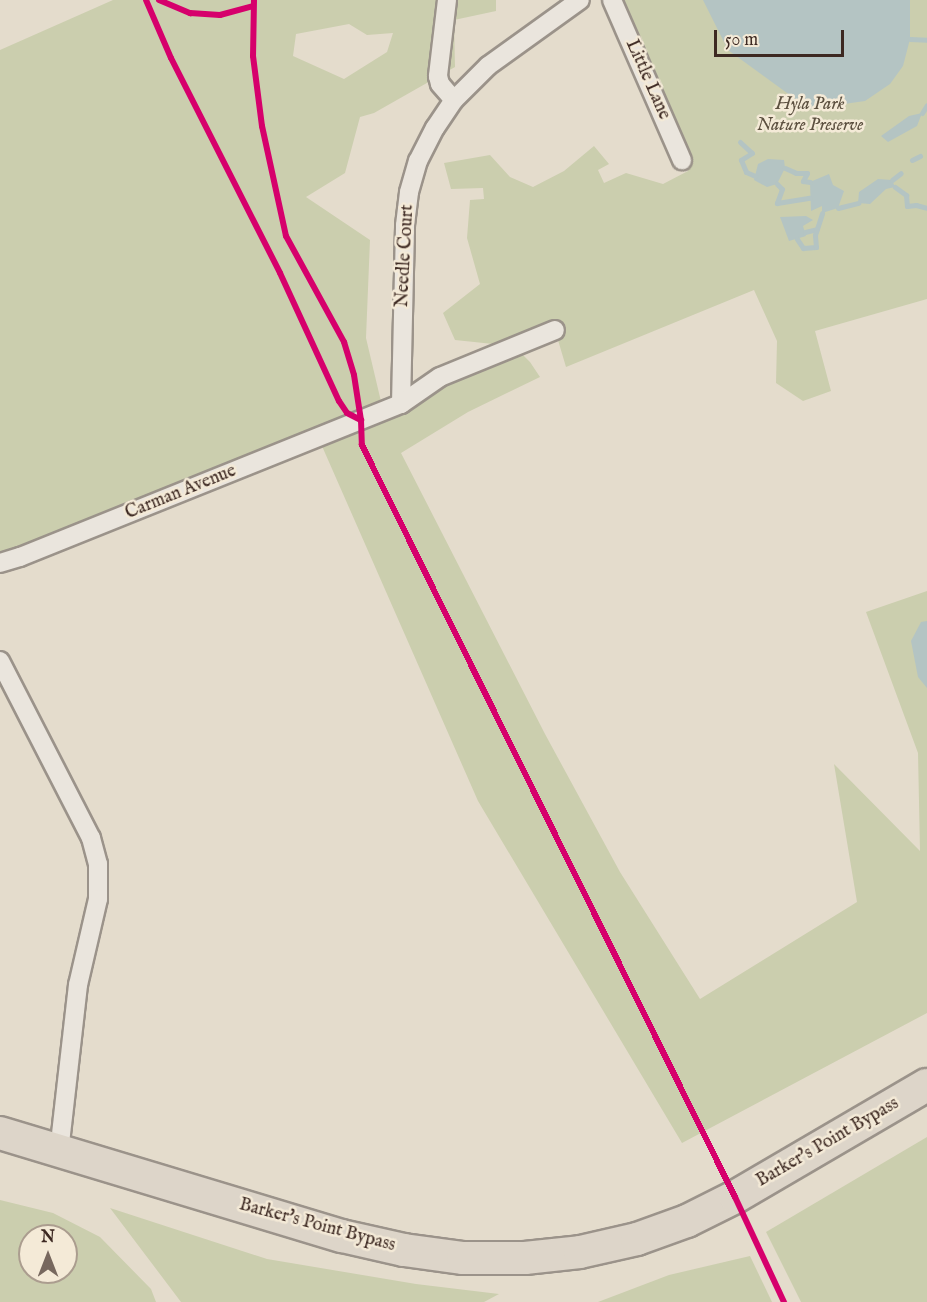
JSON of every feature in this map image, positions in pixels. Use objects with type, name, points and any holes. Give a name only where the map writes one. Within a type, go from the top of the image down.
[{"type":"highway","name":"Barker's Point Bypass","points":[[0,1133],[342,1236],[404,1250],[463,1258],[525,1258],[591,1249],[637,1239],[687,1221],[735,1197],[927,1084]]},
{"type":"street","points":[[447,0],[438,76],[444,90],[454,100]]},
{"type":"street","name":"Needle Court","points":[[401,404],[405,225],[409,192],[418,161],[435,128],[454,100],[488,66],[580,0]]},
{"type":"street","name":"Little Lane","points":[[612,0],[682,159]]},
{"type":"street","name":"Carman Avenue","points":[[0,563],[401,404],[440,377],[555,330]]},
{"type":"street","points":[[0,662],[91,838],[98,864],[98,899],[78,985],[60,1151]]},
{"type":"green space","name":"Hyla Park Nature Preserve","points":[[113,0],[496,0],[496,11],[454,20],[455,67],[374,113],[360,117],[345,173],[306,197],[370,240],[366,338],[383,410],[513,346],[455,340],[443,313],[480,284],[467,238],[470,200],[484,199],[483,188],[451,189],[444,163],[490,155],[510,177],[533,187],[564,171],[594,146],[609,164],[598,170],[604,183],[626,173],[663,184],[688,171],[612,0],[927,0],[927,299],[815,331],[831,391],[803,401],[776,383],[777,341],[754,290],[566,367],[555,330],[515,347],[530,362],[540,377],[468,412],[401,453],[545,734],[620,872],[700,999],[857,902],[834,764],[920,851],[918,753],[866,612],[927,591],[927,1013],[682,1143],[478,801],[318,437],[0,563],[0,50]],"holes":[[[349,24],[367,35],[393,33],[387,52],[344,79],[293,56],[296,34]]]},
{"type":"green space","points":[[927,1137],[927,1302],[801,1302],[766,1232]]},
{"type":"green space","points":[[0,1200],[53,1213],[75,1224],[18,1224],[18,1284],[78,1284],[78,1226],[100,1237],[151,1289],[156,1302],[0,1302]]},
{"type":"green space","points":[[110,1208],[267,1259],[416,1284],[499,1294],[484,1302],[181,1302]]},
{"type":"green space","points":[[750,1256],[772,1302],[598,1302],[669,1275]]},
{"type":"shaded area","points":[[703,0],[910,0],[910,39],[903,66],[890,84],[865,101],[809,109],[728,50]]},
{"type":"shaded area","points":[[922,113],[917,126],[888,142],[881,136],[909,116]]},
{"type":"shaded area","points":[[768,159],[784,160],[785,168],[777,184],[767,187],[754,180],[758,164]]},
{"type":"shaded area","points":[[829,174],[833,185],[844,191],[838,208],[822,213],[822,206],[811,211],[810,182]]},
{"type":"shaded area","points":[[878,179],[892,180],[895,187],[886,189],[870,204],[858,203],[859,192]]},
{"type":"shaded area","points":[[806,216],[813,220],[803,226],[806,236],[789,241],[780,217]]},
{"type":"shaded area","points":[[927,621],[927,688],[918,677],[911,641],[921,622]]},
{"type":"waterway","points":[[910,39],[927,40]]},
{"type":"waterway","points":[[922,113],[927,105]]},
{"type":"waterway","points":[[740,142],[752,153],[741,160],[746,172],[755,176]]},
{"type":"waterway","points":[[912,160],[920,156]]},
{"type":"waterway","points":[[785,168],[796,173],[807,173],[803,181],[810,182]]},
{"type":"waterway","points":[[892,180],[901,173]]},
{"type":"waterway","points":[[777,184],[782,189],[777,203],[810,198]]},
{"type":"waterway","points":[[895,187],[906,195],[907,206],[916,205],[927,208]]},
{"type":"waterway","points":[[838,208],[858,203]]},
{"type":"waterway","points":[[797,239],[803,248],[816,247],[815,235],[822,213]]},
{"type":"waterway","points":[[805,232],[817,229]]},
{"type":"cycle path","points":[[146,0],[171,58],[280,273],[339,401],[347,413],[361,420]]},
{"type":"cycle path","points":[[159,0],[190,13],[220,15],[253,6]]},
{"type":"cycle path","points":[[254,0],[253,56],[262,126],[286,236],[344,342],[354,375],[361,420],[362,445],[735,1197],[784,1302]]}]
